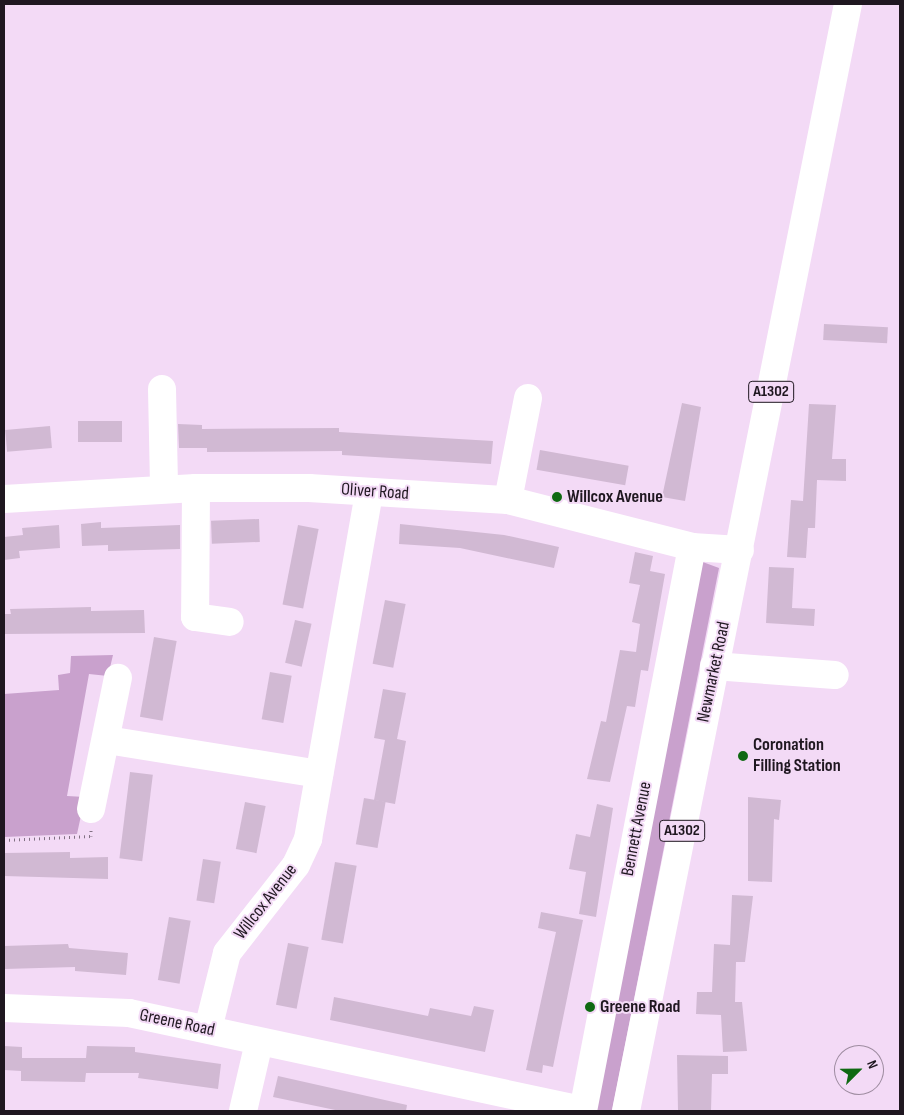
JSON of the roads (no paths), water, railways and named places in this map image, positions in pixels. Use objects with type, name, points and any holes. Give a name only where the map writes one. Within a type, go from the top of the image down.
[{"type":"street","name":"Newmarket Road","points":[[626,1111],[848,4]]},
{"type":"street","points":[[162,389],[164,488]]},
{"type":"street","points":[[508,500],[528,398]]},
{"type":"street","name":"Oliver Road","points":[[4,499],[164,488],[196,488],[370,492],[508,500],[692,547],[740,550]]},
{"type":"street","points":[[196,488],[195,617],[230,622]]},
{"type":"street","name":"Willcox Avenue","points":[[208,1029],[227,953],[296,865],[308,839],[370,492]]},
{"type":"street","name":"Bennett Avenue","points":[[583,1111],[692,547]]},
{"type":"street","points":[[714,666],[835,675]]},
{"type":"street","points":[[91,809],[107,740],[118,678]]},
{"type":"street","points":[[107,740],[319,774]]},
{"type":"street","name":"Greene Road","points":[[4,1008],[129,1013],[583,1111]]},
{"type":"street","points":[[243,1111],[259,1042]]},
{"type":"place","name":"Willcox Avenue","points":[[557,497]]},
{"type":"place","name":"Coronation Filling Station","points":[[743,756]]},
{"type":"place","name":"Greene Road","points":[[590,1007]]}]
